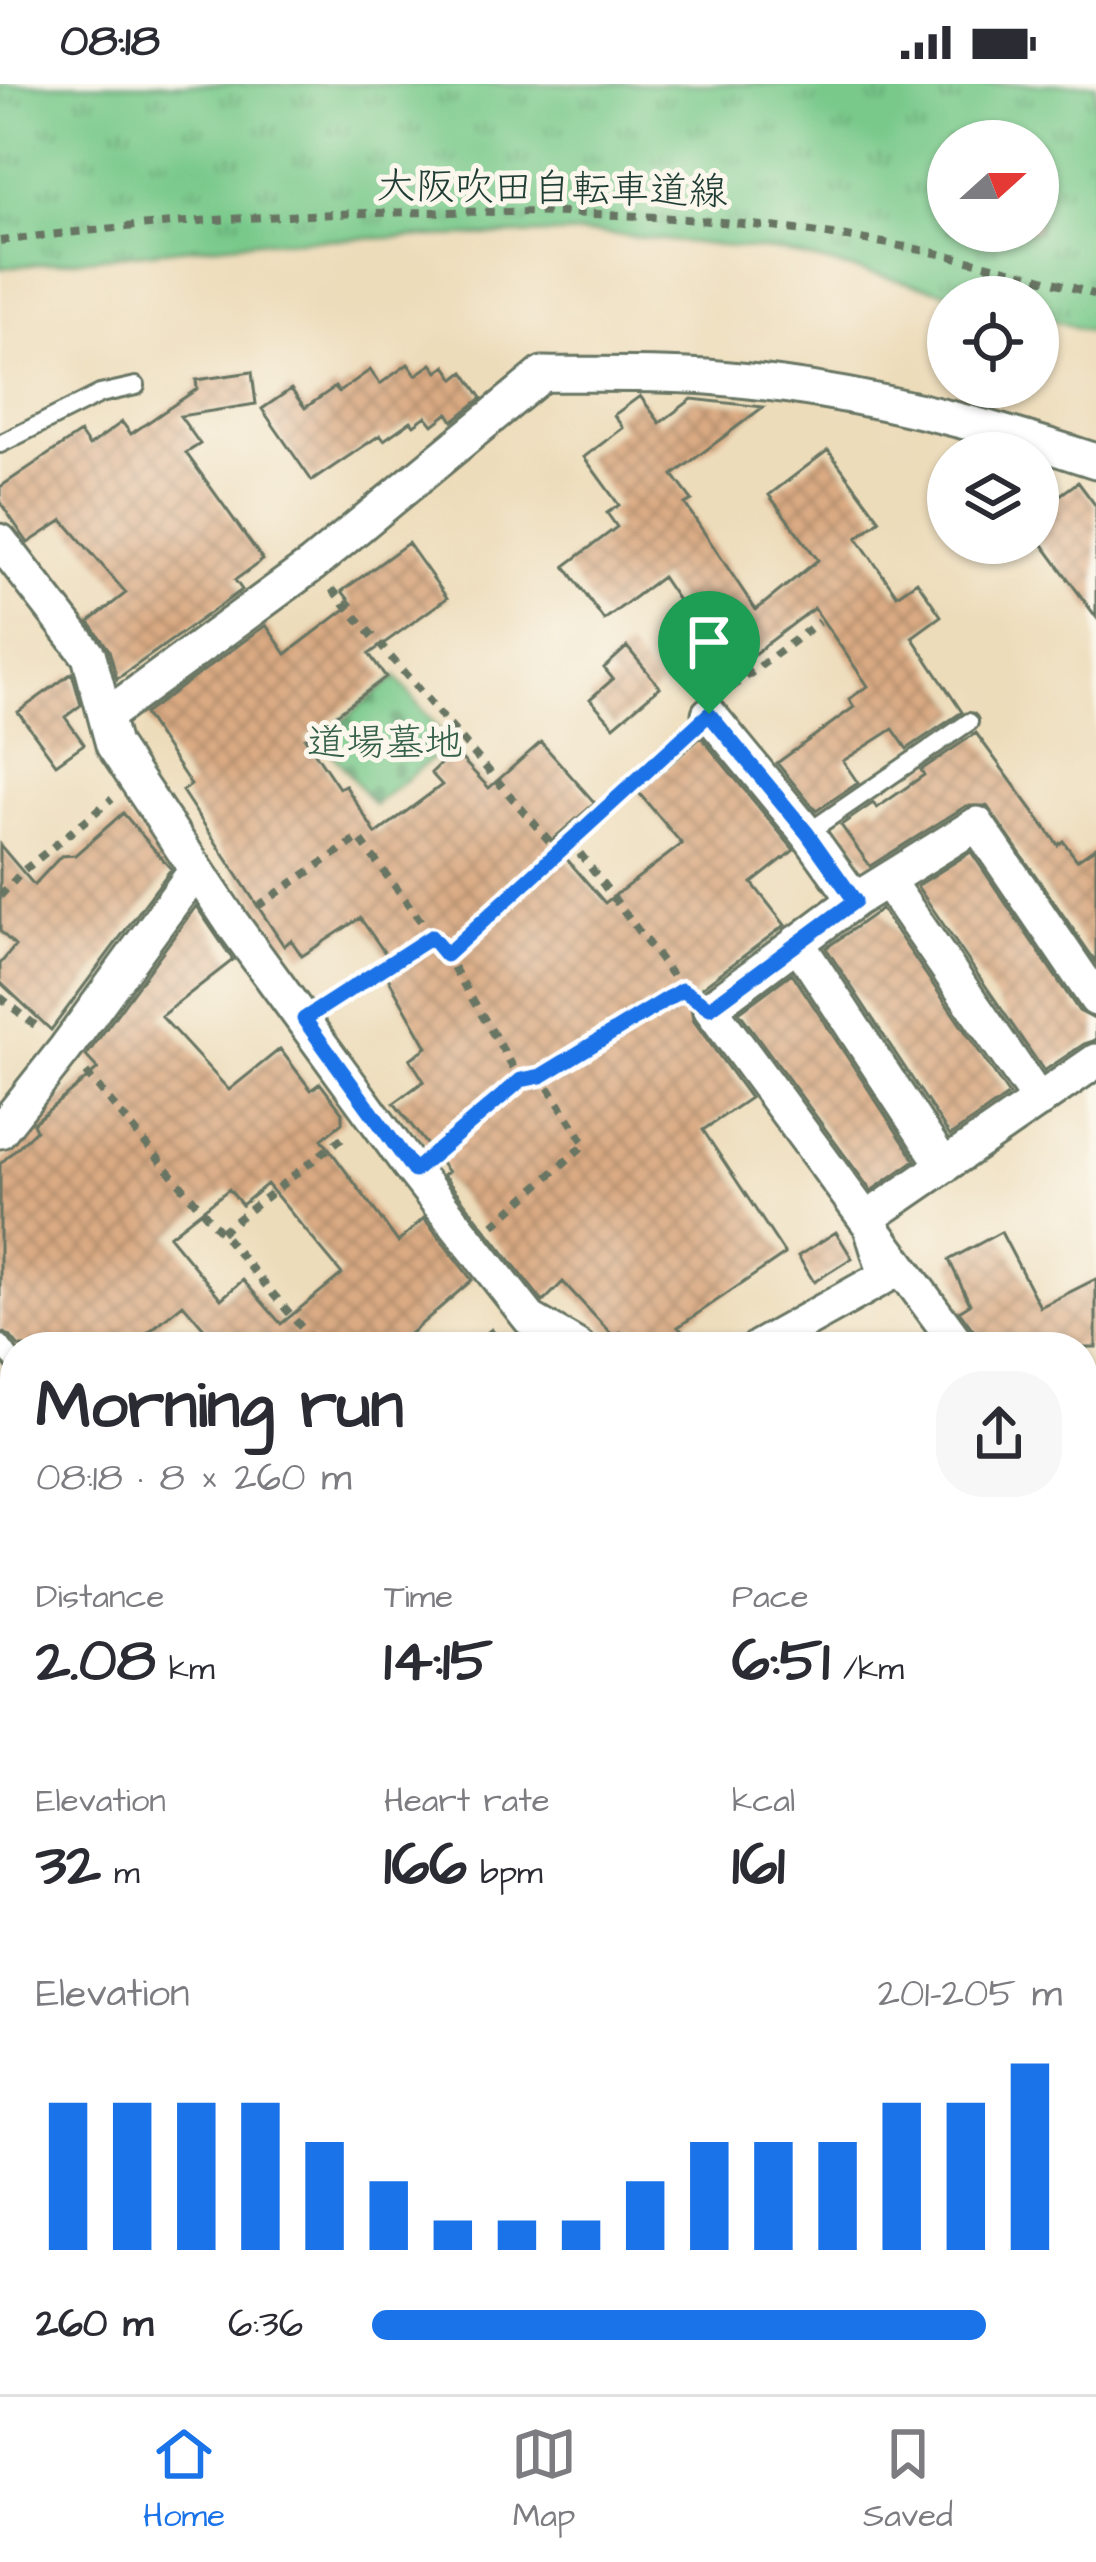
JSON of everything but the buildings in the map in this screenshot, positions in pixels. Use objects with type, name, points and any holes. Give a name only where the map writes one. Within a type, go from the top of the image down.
[{"type":"street","points":[[106,716],[312,566],[543,374],[716,378],[841,392],[1007,431],[1096,461]]},
{"type":"street","points":[[0,541],[89,656],[113,745],[232,923],[414,1171],[530,1319],[552,1332]]},
{"type":"street","points":[[709,714],[807,833],[855,901]]},
{"type":"street","points":[[948,1332],[696,999],[796,942],[977,824],[1096,999]]},
{"type":"street","points":[[0,1131],[196,870]]},
{"type":"street","points":[[887,882],[1039,1101]]},
{"type":"street","points":[[796,942],[944,1166]]},
{"type":"street","points":[[786,1332],[886,1276],[868,1218],[1096,1061]]},
{"type":"lane","points":[[0,444],[100,394],[136,386]]},
{"type":"lane","points":[[807,833],[969,722]]},
{"type":"path","name":"大阪吹田自転車道線","points":[[0,241],[334,213],[566,211],[698,217],[856,237],[973,261],[1096,296]]},
{"type":"path","points":[[312,566],[557,850]]},
{"type":"path","points":[[446,955],[709,714],[716,700],[819,622]]},
{"type":"path","points":[[0,896],[23,871],[136,779]]},
{"type":"path","points":[[232,923],[358,838],[446,955],[521,1080]]},
{"type":"path","points":[[414,1171],[521,1080],[541,1076],[696,999],[569,839]]},
{"type":"path","points":[[304,1019],[431,937]]},
{"type":"path","points":[[0,997],[65,1049],[305,1332]]},
{"type":"path","points":[[472,1245],[585,1144],[541,1076]]},
{"type":"path","points":[[221,1232],[372,1114]]},
{"type":"green space","points":[[0,84],[1096,84],[1096,334],[1059,322],[1059,276],[927,276],[927,287],[783,252],[595,233],[256,241],[0,268]]},
{"type":"green space","name":"道場墓地","points":[[396,677],[450,744],[374,805],[320,738]]},
{"type":"route","points":[[709,714],[807,833],[855,901],[710,1008],[682,990],[541,1076],[521,1080],[414,1171],[304,1019],[431,937],[446,955],[709,714]]}]
